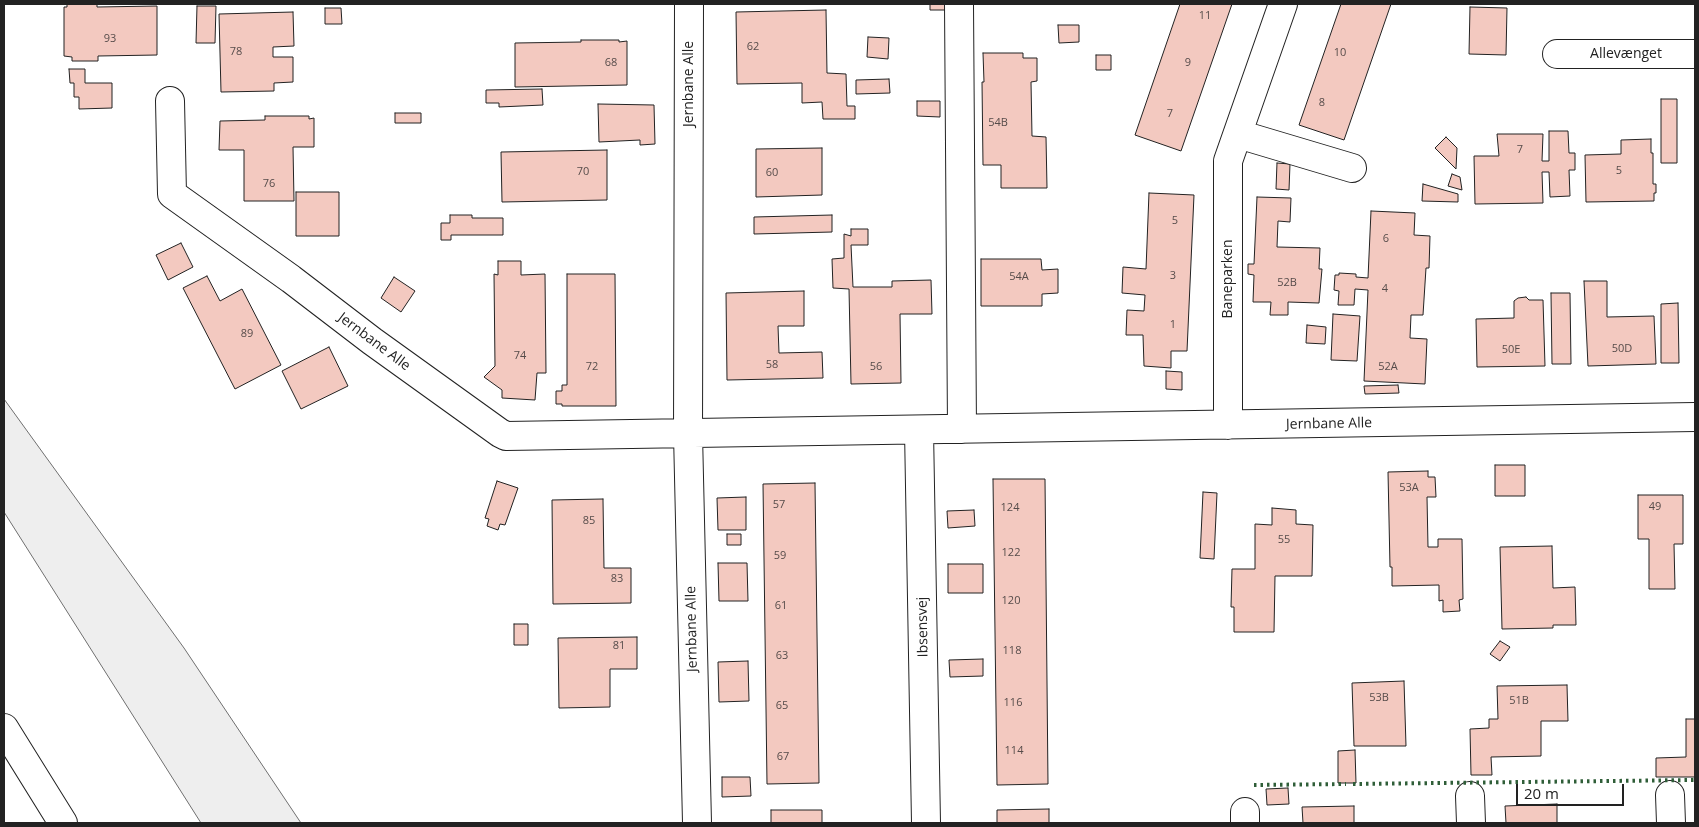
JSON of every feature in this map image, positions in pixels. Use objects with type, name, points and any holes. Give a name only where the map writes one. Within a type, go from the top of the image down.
[{"type":"main road","name":"Jernbane Alle","points":[[689,4],[688,434],[697,823]]},
{"type":"main road","points":[[959,4],[962,429]]},
{"type":"main road","name":"Baneparken","points":[[1228,426],[1228,161],[1283,4]]},
{"type":"main road","name":"Allevænget","points":[[1557,54],[1695,54]]},
{"type":"main road","name":"Jernbane Alle","points":[[170,101],[172,194],[291,279],[372,341],[506,436],[1695,418]]},
{"type":"main road","points":[[1238,134],[1352,168]]},
{"type":"main road","name":"Ibsensvej","points":[[919,430],[926,823]]},
{"type":"main road","points":[[4,728],[63,823]]},
{"type":"main road","points":[[1670,795],[1671,823]]},
{"type":"main road","points":[[1470,796],[1470,823]]},
{"type":"shaded area","points":[[4,399],[184,648],[301,823],[201,823],[4,512]]},
{"type":"building","points":[[67,4],[97,4],[97,7],[157,6],[157,55],[98,56],[98,61],[72,61],[72,57],[64,56],[64,7],[67,7]]},
{"type":"building","points":[[930,4],[946,4],[946,10],[930,10]]},
{"type":"building","points":[[1180,4],[1232,4],[1181,151],[1135,135]]},
{"type":"building","points":[[1341,4],[1391,4],[1344,140],[1299,125]]},
{"type":"building","points":[[197,6],[216,6],[215,43],[196,43]]},
{"type":"building","points":[[1470,7],[1507,8],[1506,55],[1469,54]]},
{"type":"building","points":[[325,8],[341,8],[342,24],[325,24]]},
{"type":"building","points":[[826,10],[827,73],[846,74],[847,106],[855,106],[855,119],[823,119],[822,102],[802,103],[802,83],[737,84],[736,12]]},
{"type":"building","points":[[293,12],[294,46],[273,47],[273,57],[293,57],[293,82],[274,83],[274,91],[221,92],[219,14]]},
{"type":"building","points":[[1058,25],[1079,25],[1079,42],[1059,43]]},
{"type":"building","points":[[868,37],[889,38],[888,59],[867,57]]},
{"type":"building","points":[[581,40],[627,41],[627,85],[515,87],[515,43],[581,42]]},
{"type":"building","points":[[983,53],[1023,53],[1023,58],[1037,58],[1037,81],[1031,82],[1032,136],[1046,137],[1047,188],[1001,188],[1001,165],[983,165]]},
{"type":"building","points":[[1096,55],[1111,55],[1111,70],[1096,70]]},
{"type":"building","points":[[69,69],[85,69],[85,83],[112,83],[112,108],[79,109],[79,97],[74,97],[74,83],[70,83]]},
{"type":"building","points":[[889,79],[890,93],[856,94],[856,80]]},
{"type":"building","points":[[542,89],[543,105],[499,107],[499,103],[486,103],[486,90]]},
{"type":"building","points":[[1661,99],[1677,99],[1677,163],[1661,163]]},
{"type":"building","points":[[917,101],[940,101],[940,117],[917,116]]},
{"type":"building","points":[[598,104],[654,105],[655,144],[640,145],[640,140],[599,142]]},
{"type":"building","points":[[395,113],[421,113],[421,123],[395,123]]},
{"type":"building","points":[[265,116],[309,116],[309,119],[314,118],[314,147],[293,147],[294,201],[244,201],[244,150],[219,150],[220,121],[265,120]]},
{"type":"building","points":[[1549,131],[1568,131],[1569,153],[1575,153],[1575,170],[1569,170],[1570,196],[1550,197],[1549,172],[1542,172],[1543,203],[1475,204],[1474,156],[1499,156],[1497,134],[1543,134],[1542,161],[1549,161]]},
{"type":"building","points":[[1446,137],[1457,148],[1456,169],[1435,148]]},
{"type":"building","points":[[1651,139],[1653,184],[1656,184],[1654,201],[1586,202],[1585,155],[1621,154],[1621,140]]},
{"type":"building","points":[[822,148],[822,195],[756,197],[756,149]]},
{"type":"building","points":[[607,150],[607,200],[502,202],[501,152]]},
{"type":"building","points":[[1277,163],[1290,164],[1289,190],[1276,189]]},
{"type":"building","points":[[1452,174],[1460,177],[1462,190],[1448,186]]},
{"type":"building","points":[[1423,184],[1458,194],[1458,202],[1422,201]]},
{"type":"building","points":[[296,192],[339,192],[339,236],[296,236]]},
{"type":"building","points":[[1149,193],[1194,195],[1187,351],[1171,351],[1171,368],[1144,366],[1143,335],[1126,335],[1127,310],[1144,311],[1145,295],[1122,293],[1123,267],[1146,269]]},
{"type":"building","points":[[1257,197],[1291,198],[1290,222],[1278,221],[1277,247],[1320,248],[1319,269],[1322,269],[1319,303],[1288,302],[1288,315],[1270,315],[1271,302],[1253,302],[1254,275],[1248,274],[1248,264],[1254,264]]},
{"type":"building","points":[[1371,211],[1415,213],[1414,235],[1430,236],[1429,268],[1426,268],[1423,315],[1411,315],[1410,338],[1427,339],[1425,384],[1364,381],[1368,290],[1355,289],[1354,305],[1338,305],[1339,291],[1334,290],[1335,275],[1339,275],[1339,273],[1356,274],[1356,277],[1368,278]]},
{"type":"building","points":[[450,215],[472,215],[472,218],[503,218],[503,235],[451,235],[451,240],[441,240],[441,223],[450,223]]},
{"type":"building","points":[[832,215],[832,232],[754,234],[754,217]]},
{"type":"building","points":[[851,229],[868,229],[868,245],[851,245],[853,287],[892,287],[892,281],[931,280],[932,314],[900,314],[901,383],[851,384],[849,289],[833,288],[832,259],[844,258],[844,234],[851,236]]},
{"type":"building","points":[[181,243],[193,267],[168,280],[156,255]]},
{"type":"building","points":[[981,259],[1041,259],[1042,270],[1058,269],[1058,293],[1042,294],[1042,306],[981,306]]},
{"type":"building","points":[[498,261],[521,261],[521,275],[545,274],[546,373],[537,373],[535,400],[502,398],[502,390],[484,377],[495,366],[494,274],[498,275]]},
{"type":"building","points":[[567,274],[615,274],[616,406],[562,406],[562,404],[556,404],[556,391],[562,391],[562,385],[567,385]]},
{"type":"building","points":[[207,276],[220,301],[242,289],[281,365],[235,389],[183,288]]},
{"type":"building","points":[[394,277],[415,291],[401,312],[381,298]]},
{"type":"building","points":[[1584,281],[1607,281],[1607,317],[1654,316],[1656,364],[1588,366]]},
{"type":"building","points":[[804,291],[804,326],[778,326],[779,353],[822,352],[823,378],[727,380],[726,293]]},
{"type":"building","points":[[1551,293],[1570,293],[1571,364],[1552,364]]},
{"type":"building","points":[[1526,297],[1529,300],[1543,300],[1545,366],[1477,367],[1476,319],[1514,318],[1514,301],[1518,298]]},
{"type":"building","points":[[1678,303],[1679,363],[1661,363],[1661,304]]},
{"type":"building","points":[[1333,314],[1360,316],[1357,361],[1331,360]]},
{"type":"building","points":[[1307,325],[1326,327],[1325,344],[1306,343]]},
{"type":"building","points":[[329,347],[348,386],[301,409],[282,371]]},
{"type":"building","points":[[1166,371],[1182,372],[1182,390],[1166,389]]},
{"type":"building","points":[[1398,385],[1399,393],[1365,394],[1364,386]]},
{"type":"building","points":[[1495,465],[1525,465],[1525,496],[1495,496]]},
{"type":"building","points":[[1428,471],[1428,477],[1435,477],[1436,497],[1427,497],[1428,547],[1438,547],[1438,539],[1462,539],[1463,599],[1459,600],[1460,611],[1443,612],[1443,600],[1439,601],[1439,585],[1392,586],[1388,472]]},
{"type":"building","points":[[993,479],[1045,479],[1048,784],[997,785]]},
{"type":"building","points":[[497,481],[518,488],[505,525],[500,524],[498,530],[487,526],[489,519],[485,518]]},
{"type":"building","points":[[815,483],[819,783],[767,784],[763,484]]},
{"type":"building","points":[[1203,492],[1217,493],[1214,559],[1200,558]]},
{"type":"building","points":[[1638,495],[1683,495],[1683,544],[1674,544],[1675,589],[1649,589],[1649,539],[1638,539]]},
{"type":"building","points":[[746,497],[746,530],[718,530],[717,498]]},
{"type":"building","points":[[603,499],[604,568],[631,568],[631,603],[553,604],[552,500]]},
{"type":"building","points":[[1272,508],[1296,510],[1296,524],[1313,525],[1312,576],[1275,576],[1274,632],[1234,632],[1234,607],[1231,607],[1232,569],[1255,569],[1255,524],[1272,525]]},
{"type":"building","points":[[974,510],[975,526],[948,528],[947,511]]},
{"type":"building","points":[[727,534],[741,534],[741,545],[727,545]]},
{"type":"building","points":[[1552,546],[1553,588],[1575,587],[1576,625],[1553,625],[1553,628],[1502,629],[1500,547]]},
{"type":"building","points":[[718,563],[747,563],[748,601],[719,601]]},
{"type":"building","points":[[948,564],[983,564],[983,593],[948,593]]},
{"type":"building","points":[[514,624],[528,624],[528,645],[514,645]]},
{"type":"building","points":[[637,637],[637,669],[610,669],[610,707],[559,708],[558,638]]},
{"type":"building","points":[[1500,641],[1510,647],[1500,661],[1490,654]]},
{"type":"building","points":[[983,659],[983,676],[950,677],[949,660]]},
{"type":"building","points":[[748,661],[749,701],[719,702],[718,662]]},
{"type":"building","points":[[1404,681],[1406,746],[1354,746],[1352,683]]},
{"type":"building","points":[[1567,685],[1568,721],[1541,721],[1541,756],[1491,757],[1492,775],[1471,775],[1470,729],[1489,728],[1489,719],[1498,719],[1497,686]]},
{"type":"building","points":[[1686,719],[1695,719],[1695,777],[1656,777],[1656,758],[1686,757]]},
{"type":"building","points":[[1355,750],[1356,783],[1338,783],[1338,751]]},
{"type":"building","points":[[722,777],[750,777],[751,796],[722,797]]},
{"type":"building","points":[[1288,788],[1289,804],[1267,805],[1266,789]]},
{"type":"building","points":[[1557,804],[1557,823],[1506,823],[1505,806]]},
{"type":"building","points":[[1354,806],[1354,823],[1303,823],[1302,807]]},
{"type":"building","points":[[1049,809],[1049,823],[997,823],[997,810]]},
{"type":"building","points":[[771,810],[822,810],[822,823],[771,823]]},
{"type":"hedge","points":[[1353,784],[1695,780]]},
{"type":"hedge","points":[[1254,785],[1346,784]]}]
